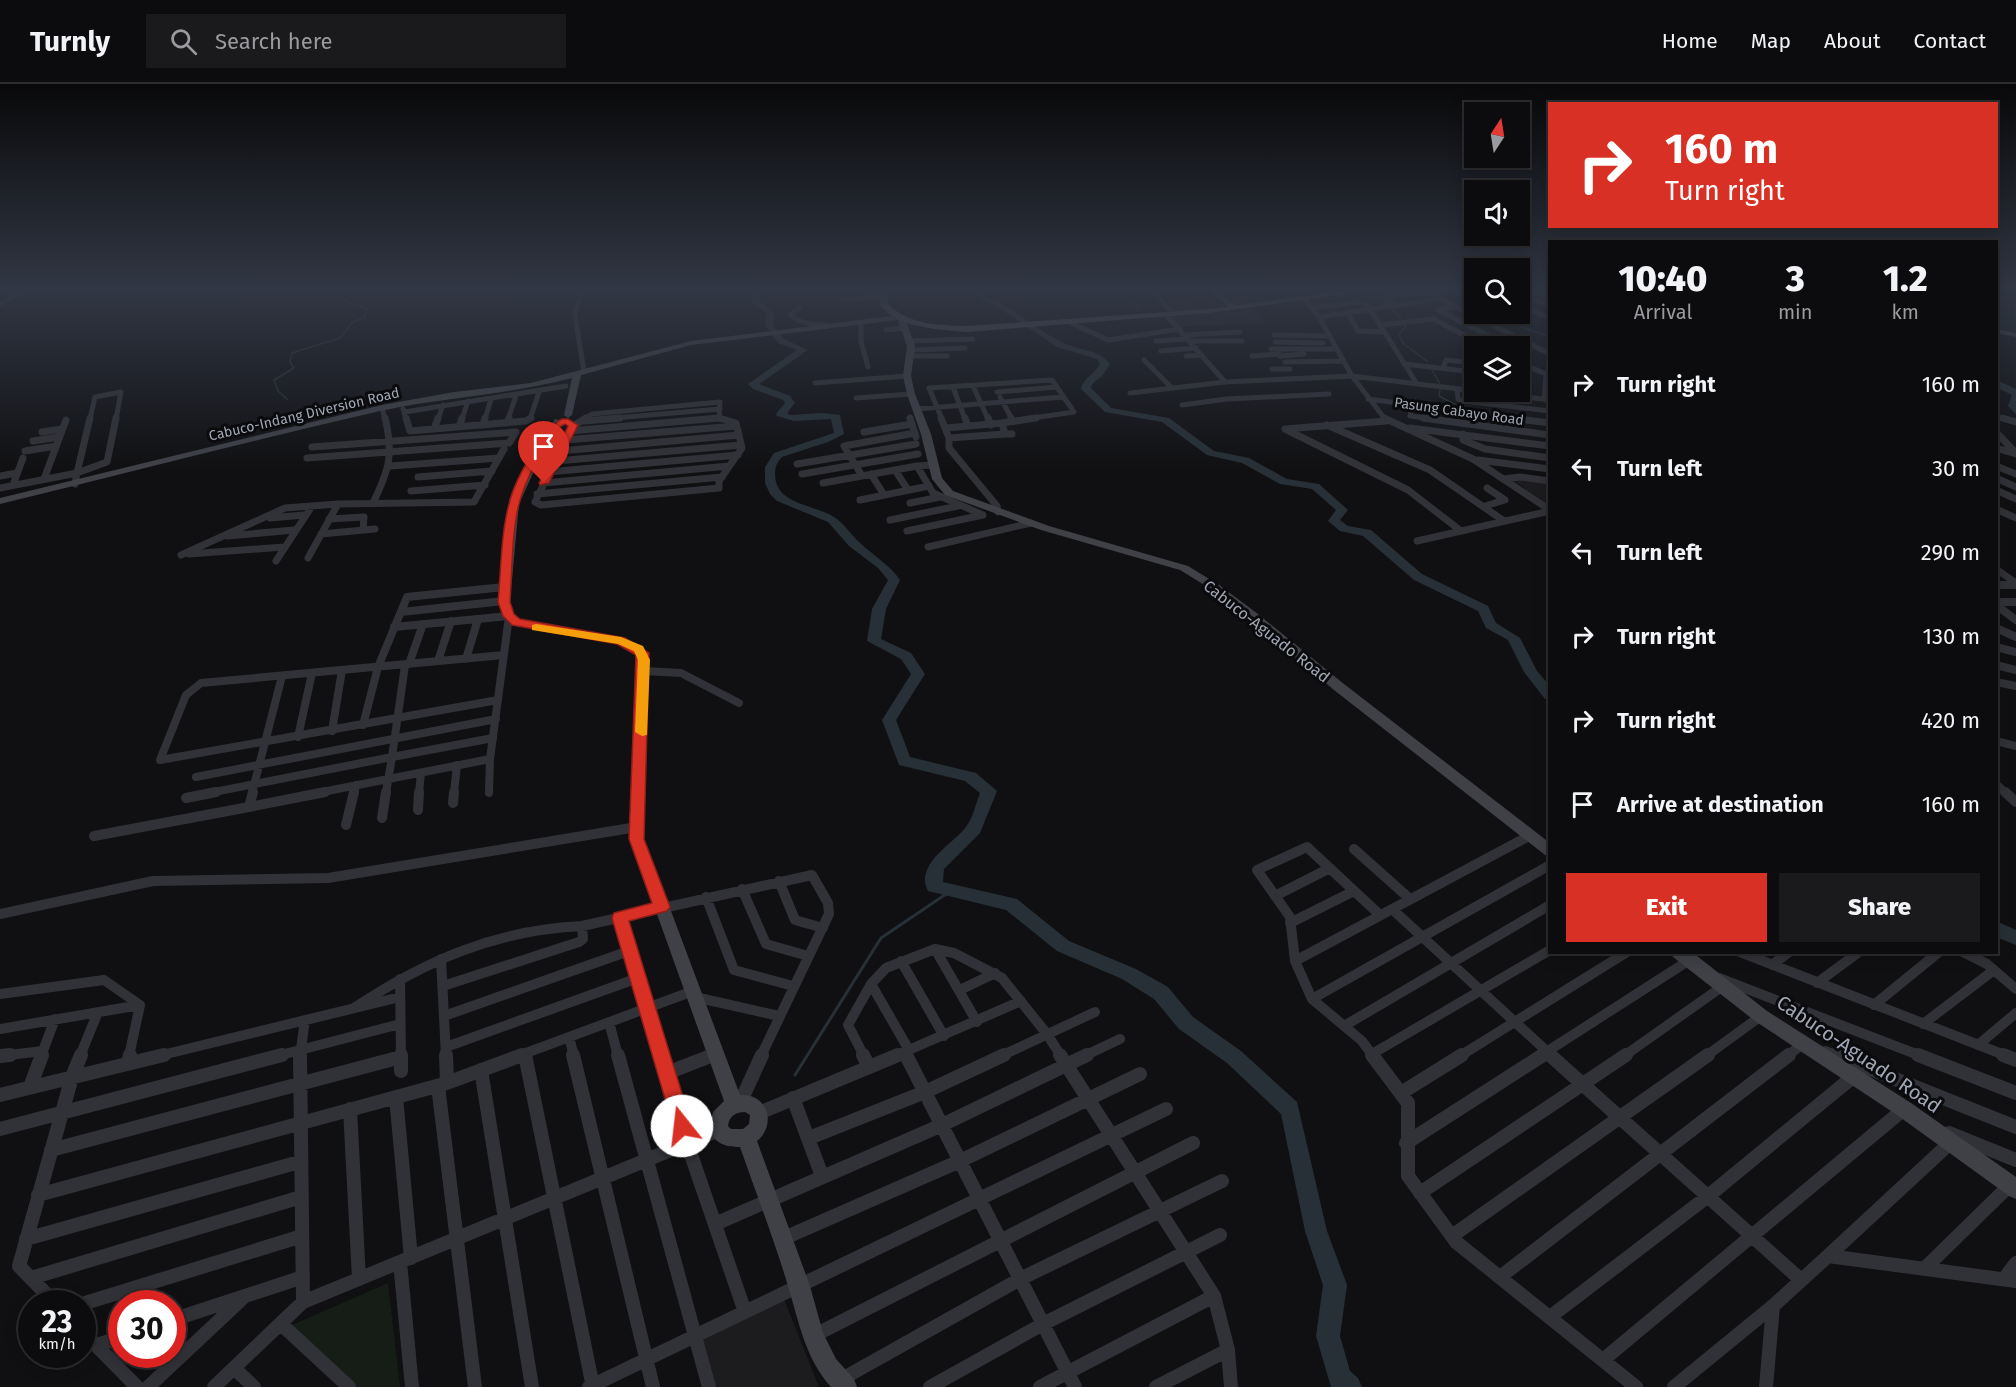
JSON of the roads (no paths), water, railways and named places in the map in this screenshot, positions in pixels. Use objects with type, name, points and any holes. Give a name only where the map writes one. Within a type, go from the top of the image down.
[{"type":"street","points":[[568,421],[719,418],[735,422],[742,450],[722,477],[537,494],[565,440],[574,377],[574,348]]},
{"type":"street","name":"Cabuco-Indang Diversion Road","points":[[0,501],[382,408],[454,395],[506,391],[574,377],[674,348]]},
{"type":"street","points":[[863,348],[868,367]]},
{"type":"street","points":[[911,349],[918,348]]},
{"type":"street","points":[[911,349],[964,348]]},
{"type":"street","points":[[1196,348],[1225,382]]},
{"type":"street","points":[[1324,348],[1282,358],[1269,363],[1282,358],[1322,369],[1457,390],[1547,400],[1548,373],[1530,367]]},
{"type":"street","points":[[1336,348],[1368,399],[1386,421]]},
{"type":"street","points":[[1395,348],[1417,384]]},
{"type":"street","points":[[911,349],[947,356]]},
{"type":"street","name":"Cabuco-Aguado Road","points":[[911,349],[907,376],[913,417],[926,434],[923,466],[949,493],[1031,523],[1184,568],[1215,587],[1548,850]]},
{"type":"street","points":[[1161,351],[1199,352]]},
{"type":"street","points":[[1175,353],[1199,352]]},
{"type":"street","points":[[1186,356],[1199,352]]},
{"type":"street","points":[[1252,356],[1343,361]]},
{"type":"street","points":[[1282,358],[1298,378]]},
{"type":"street","points":[[1144,360],[1172,387]]},
{"type":"street","points":[[1443,368],[1446,360],[1464,362]]},
{"type":"street","points":[[1404,363],[1464,371]]},
{"type":"street","points":[[1130,393],[1225,382],[1351,373]]},
{"type":"street","points":[[815,383],[907,376]]},
{"type":"street","points":[[539,392],[530,420],[410,430],[404,410],[539,392],[574,377]]},
{"type":"street","points":[[568,421],[574,377]]},
{"type":"street","points":[[946,428],[991,425],[1074,412],[1052,380],[930,388],[946,428],[949,448],[997,506],[998,512]]},
{"type":"street","points":[[1277,380],[1290,395]]},
{"type":"street","points":[[1216,383],[1227,399]]},
{"type":"street","points":[[994,384],[1013,421]]},
{"type":"street","points":[[973,386],[979,404],[991,425]]},
{"type":"street","points":[[953,387],[968,426]]},
{"type":"street","points":[[998,392],[1058,387]]},
{"type":"street","points":[[1457,390],[1458,399],[1464,401],[1548,411]]},
{"type":"street","points":[[0,488],[77,473],[97,468],[107,462],[121,392],[95,396],[77,473],[75,484]]},
{"type":"street","points":[[856,398],[911,394]]},
{"type":"street","points":[[1182,405],[1227,399],[1329,394]]},
{"type":"street","points":[[507,423],[516,396]]},
{"type":"street","points":[[864,432],[891,428],[939,407],[1063,397]]},
{"type":"street","points":[[483,425],[491,399]]},
{"type":"street","points":[[1042,399],[1054,415]]},
{"type":"street","name":"Pasung Cabayo Road","points":[[1368,399],[1548,423]]},
{"type":"street","points":[[1022,400],[1034,418]]},
{"type":"street","points":[[459,427],[468,401]]},
{"type":"street","points":[[489,794],[490,759],[509,616],[504,594],[514,504],[539,448],[568,421],[600,411],[718,401],[719,418]]},
{"type":"street","points":[[434,429],[443,405]]},
{"type":"street","points":[[1412,405],[1410,416],[1548,435]]},
{"type":"street","points":[[373,503],[391,466],[392,452],[382,408]]},
{"type":"street","points":[[1998,412],[2004,417]]},
{"type":"street","points":[[1998,416],[2016,422]]},
{"type":"street","points":[[907,531],[983,515],[940,497],[929,486],[918,454],[913,417]]},
{"type":"street","points":[[44,479],[66,420]]},
{"type":"street","points":[[886,420],[891,428]]},
{"type":"street","points":[[1461,531],[1408,490],[1285,429],[1386,421],[1473,459],[1548,509]]},
{"type":"street","points":[[949,438],[1009,434],[1002,423]]},
{"type":"street","points":[[1326,425],[1430,470],[1504,521]]},
{"type":"street","points":[[565,440],[736,426]]},
{"type":"street","points":[[1399,426],[1548,446]]},
{"type":"street","points":[[42,432],[62,429]]},
{"type":"street","points":[[308,458],[509,443],[516,432],[312,447]]},
{"type":"street","points":[[862,476],[844,446],[846,444],[915,433]]},
{"type":"street","points":[[1463,434],[1464,440],[1485,449],[1548,458]]},
{"type":"street","points":[[1998,434],[2016,453]]},
{"type":"street","points":[[560,451],[739,435]]},
{"type":"street","points":[[33,441],[59,437]]},
{"type":"street","points":[[797,464],[916,444]]},
{"type":"street","points":[[556,461],[741,445]]},
{"type":"street","points":[[12,486],[24,455],[56,446]]},
{"type":"street","points":[[1998,448],[2016,453]]},
{"type":"street","points":[[284,547],[181,555],[285,508],[338,504],[474,502],[504,449]]},
{"type":"street","points":[[802,474],[918,454]]},
{"type":"street","points":[[548,472],[738,455]]},
{"type":"street","points":[[391,466],[499,458]]},
{"type":"street","points":[[1473,459],[1548,470]]},
{"type":"street","points":[[405,502],[423,464]]},
{"type":"street","points":[[544,483],[729,466]]},
{"type":"street","points":[[823,483],[923,466]]},
{"type":"street","points":[[1998,467],[2016,474]]},
{"type":"street","points":[[895,470],[908,490]]},
{"type":"street","points":[[418,477],[492,471]]},
{"type":"street","points":[[0,476],[17,473]]},
{"type":"street","points":[[871,474],[884,495]]},
{"type":"street","points":[[1503,479],[1520,477],[1548,481]]},
{"type":"street","points":[[1998,479],[2016,487]]},
{"type":"street","points":[[411,491],[485,485]]},
{"type":"street","points":[[860,500],[929,486]]},
{"type":"street","points":[[1485,506],[1505,500],[1487,488]]},
{"type":"street","points":[[1998,491],[2015,498]]},
{"type":"street","points":[[910,502],[940,497]]},
{"type":"street","points":[[308,558],[338,504]]},
{"type":"street","points":[[890,520],[959,505]]},
{"type":"street","points":[[276,561],[294,530],[312,506]]},
{"type":"street","points":[[1417,541],[1548,510]]},
{"type":"street","points":[[1998,510],[2016,518]]},
{"type":"street","points":[[262,518],[304,515]]},
{"type":"street","points":[[329,519],[364,517],[363,530]]},
{"type":"street","points":[[928,547],[1031,523]]},
{"type":"street","points":[[321,534],[375,529]]},
{"type":"street","points":[[221,537],[294,530]]},
{"type":"street","points":[[1998,570],[2016,584]]},
{"type":"street","points":[[1998,585],[2016,584]]},
{"type":"street","points":[[401,612],[504,594]]},
{"type":"street","points":[[363,725],[378,667],[407,597],[504,594]]},
{"type":"street","points":[[1998,604],[2016,602]]},
{"type":"street","points":[[1998,606],[2016,620]]},
{"type":"street","points":[[394,627],[509,616],[526,626],[631,645],[643,653],[637,827],[640,849],[715,1054],[737,1104]]},
{"type":"street","points":[[466,659],[478,619]]},
{"type":"street","points":[[438,662],[451,621]]},
{"type":"street","points":[[382,818],[407,664],[423,624]]},
{"type":"street","points":[[1998,629],[2016,637]]},
{"type":"street","points":[[1998,647],[2016,651]]},
{"type":"street","points":[[498,700],[264,744],[160,760],[186,695],[195,686],[504,655]]},
{"type":"street","points":[[1998,666],[2016,670]]},
{"type":"street","points":[[332,731],[342,670]]},
{"type":"street","points":[[644,670],[681,672],[739,704]]},
{"type":"street","points":[[298,737],[312,673]]},
{"type":"street","points":[[249,807],[282,676]]},
{"type":"street","points":[[1998,682],[2016,686]]},
{"type":"street","points":[[196,777],[496,719]]},
{"type":"street","points":[[186,798],[493,738]]},
{"type":"street","points":[[1998,742],[2016,746]]},
{"type":"street","points":[[94,836],[490,759]]},
{"type":"street","points":[[453,803],[457,765]]},
{"type":"street","points":[[418,810],[421,773]]},
{"type":"street","points":[[346,825],[356,785]]},
{"type":"street","points":[[1998,786],[2016,802]]},
{"type":"street","points":[[0,914],[153,881],[328,878],[637,827]]},
{"type":"street","points":[[1295,961],[1529,836]]},
{"type":"street","points":[[1380,915],[1307,847],[1257,870],[1290,916],[1295,961],[1312,999],[1362,1041],[1408,1103],[1406,1143],[1408,1176],[1420,1193],[1452,1236],[1636,1387]]},
{"type":"street","points":[[1354,849],[1410,899]]},
{"type":"street","points":[[1312,999],[1548,866]]},
{"type":"street","points":[[1275,896],[1330,868]]},
{"type":"street","points":[[354,1008],[400,979],[441,958],[540,928],[582,926],[742,889],[813,876],[830,909],[823,928],[737,1104],[720,1118],[719,1130],[727,1138],[746,1138],[756,1130],[759,1113],[752,1104],[737,1104]]},
{"type":"street","points":[[779,881],[795,920],[823,928]]},
{"type":"street","points":[[742,889],[766,944],[808,956]]},
{"type":"street","points":[[1290,923],[1354,891]]},
{"type":"street","points":[[706,897],[734,970],[793,986]]},
{"type":"street","points":[[1344,1026],[1548,906]]},
{"type":"street","points":[[1392,909],[1660,1156],[1801,1280]]},
{"type":"street","points":[[620,918],[687,1143],[745,1312]]},
{"type":"street","points":[[442,986],[579,942],[583,939],[582,926]]},
{"type":"street","points":[[935,949],[977,1022]]},
{"type":"street","points":[[869,1067],[848,1025],[871,984],[886,968],[935,949],[954,953],[995,973],[1021,1000],[1047,1034],[1214,1296],[1228,1350],[1231,1387]]},
{"type":"street","points":[[444,1016],[629,951]]},
{"type":"street","points":[[1372,1054],[1548,951]]},
{"type":"street","points":[[1401,1093],[1624,954]]},
{"type":"street","points":[[1745,954],[2016,1060]]},
{"type":"street","points":[[1772,965],[1786,954]]},
{"type":"street","points":[[1817,983],[1856,954]]},
{"type":"street","points":[[1874,1005],[1936,954]]},
{"type":"street","points":[[1967,954],[1994,969],[2016,990]]},
{"type":"street","points":[[1406,1143],[1547,1053],[1683,956]]},
{"type":"street","name":"Cabuco-Aguado Road","points":[[1683,956],[1761,1016],[1904,1109],[2013,1187]]},
{"type":"street","points":[[441,958],[446,1047],[443,1084],[475,1387]]},
{"type":"street","points":[[901,961],[944,1036]]},
{"type":"street","points":[[1923,1024],[1994,969]]},
{"type":"street","points":[[960,990],[995,973]]},
{"type":"street","points":[[446,1047],[638,978]]},
{"type":"street","points":[[400,979],[401,1071]]},
{"type":"street","points":[[0,994],[104,980],[140,1005]]},
{"type":"street","points":[[1420,1193],[1583,1085],[1716,980],[2016,1093]]},
{"type":"street","points":[[871,984],[907,1051],[925,1092],[1075,1387]]},
{"type":"street","points":[[38,1194],[443,1084],[647,1008],[694,994],[779,1016]]},
{"type":"street","points":[[0,1094],[400,997]]},
{"type":"street","points":[[759,1113],[977,1022],[1021,1000]]},
{"type":"street","points":[[0,1029],[140,1005]]},
{"type":"street","points":[[128,1063],[140,1005]]},
{"type":"street","points":[[808,1138],[925,1092],[1095,1011]]},
{"type":"street","points":[[43,1290],[19,1266],[72,1077],[98,1012]]},
{"type":"street","points":[[1978,1045],[2016,1013]]},
{"type":"street","points":[[1452,1236],[1620,1119],[1761,1016]]},
{"type":"street","points":[[30,1087],[55,1019]]},
{"type":"street","points":[[303,1302],[298,1086],[305,1020]]},
{"type":"street","points":[[609,1022],[709,1387]]},
{"type":"street","points":[[0,1129],[400,1024]]},
{"type":"street","points":[[568,1037],[653,1387]]},
{"type":"street","points":[[715,1224],[942,1125],[1120,1039]]},
{"type":"street","points":[[1500,1276],[1807,1045],[1835,1054],[2016,1127]]},
{"type":"street","points":[[0,1056],[43,1051]]},
{"type":"street","points":[[525,1053],[592,1386],[1166,1109]]},
{"type":"street","points":[[667,1073],[715,1054]]},
{"type":"street","points":[[51,1150],[401,1057]]},
{"type":"street","points":[[481,1070],[532,1387]]},
{"type":"street","points":[[782,1239],[960,1161],[1140,1074]]},
{"type":"street","points":[[1550,1317],[1707,1197],[1854,1077]]},
{"type":"street","points":[[396,1097],[412,1387]]},
{"type":"street","points":[[793,1098],[822,1176]]},
{"type":"street","points":[[350,1109],[359,1279]]},
{"type":"street","points":[[1603,1360],[1904,1109]]},
{"type":"street","points":[[1921,1121],[2016,1160]]},
{"type":"street","points":[[214,1387],[303,1302],[719,1130]]},
{"type":"street","points":[[746,1138],[799,1286],[813,1336],[828,1367],[843,1383],[1020,1279],[1222,1181]]},
{"type":"street","points":[[813,1336],[1136,1174],[1193,1143]]},
{"type":"street","points":[[1674,1387],[1773,1306],[1950,1143]]},
{"type":"street","points":[[26,1239],[299,1162]]},
{"type":"street","points":[[1925,1268],[2013,1187]]},
{"type":"street","points":[[31,1278],[301,1197]]},
{"type":"street","points":[[930,1387],[1043,1324],[1220,1235]]},
{"type":"street","points":[[96,1300],[302,1236]]},
{"type":"street","points":[[1828,1256],[2010,1280],[2016,1263]]},
{"type":"street","points":[[186,1315],[303,1277]]},
{"type":"street","points":[[148,1387],[246,1295]]},
{"type":"street","points":[[1040,1387],[1214,1296]]},
{"type":"street","points":[[1766,1387],[1773,1306]]},
{"type":"street","points":[[281,1324],[349,1387]]},
{"type":"street","points":[[108,1341],[97,1345],[137,1387]]},
{"type":"street","points":[[1156,1387],[1228,1350]]},
{"type":"street","points":[[234,1368],[254,1387]]},
{"type":"waterway","points":[[288,400],[278,391],[274,380],[294,368],[290,362],[292,353],[309,348]]},
{"type":"waterway","points":[[798,348],[804,350],[753,384],[787,398],[790,403],[781,414],[788,417],[836,417],[839,434],[778,455],[771,467],[770,483],[781,498],[832,520],[857,547],[882,566],[894,580],[879,609],[874,641],[906,656],[918,674],[889,720],[904,761],[970,777],[989,791],[974,829],[936,867],[934,886],[1011,904],[1063,946],[1129,974],[1161,993],[1186,1023],[1234,1057],[1290,1109],[1316,1231],[1335,1285],[1328,1336],[1340,1378],[1349,1387]]},
{"type":"waterway","points":[[1069,348],[1100,357],[1105,364],[1100,373],[1087,383],[1086,389],[1108,410],[1165,420],[1211,453],[1245,460],[1284,482],[1315,486],[1342,510],[1334,521],[1344,529],[1367,533],[1418,577],[1483,609],[1491,625],[1513,638],[1531,672],[1548,693]]},
{"type":"waterway","points":[[1409,348],[1427,361]]},
{"type":"waterway","points":[[1431,368],[1440,384]]},
{"type":"waterway","points":[[1998,384],[2016,393]]},
{"type":"waterway","points":[[1440,390],[1439,396],[1456,405]]},
{"type":"waterway","points":[[2016,396],[2013,406],[2016,411]]},
{"type":"waterway","points":[[795,1075],[881,938],[952,890]]},
{"type":"waterway","points":[[1998,929],[2016,938]]}]
